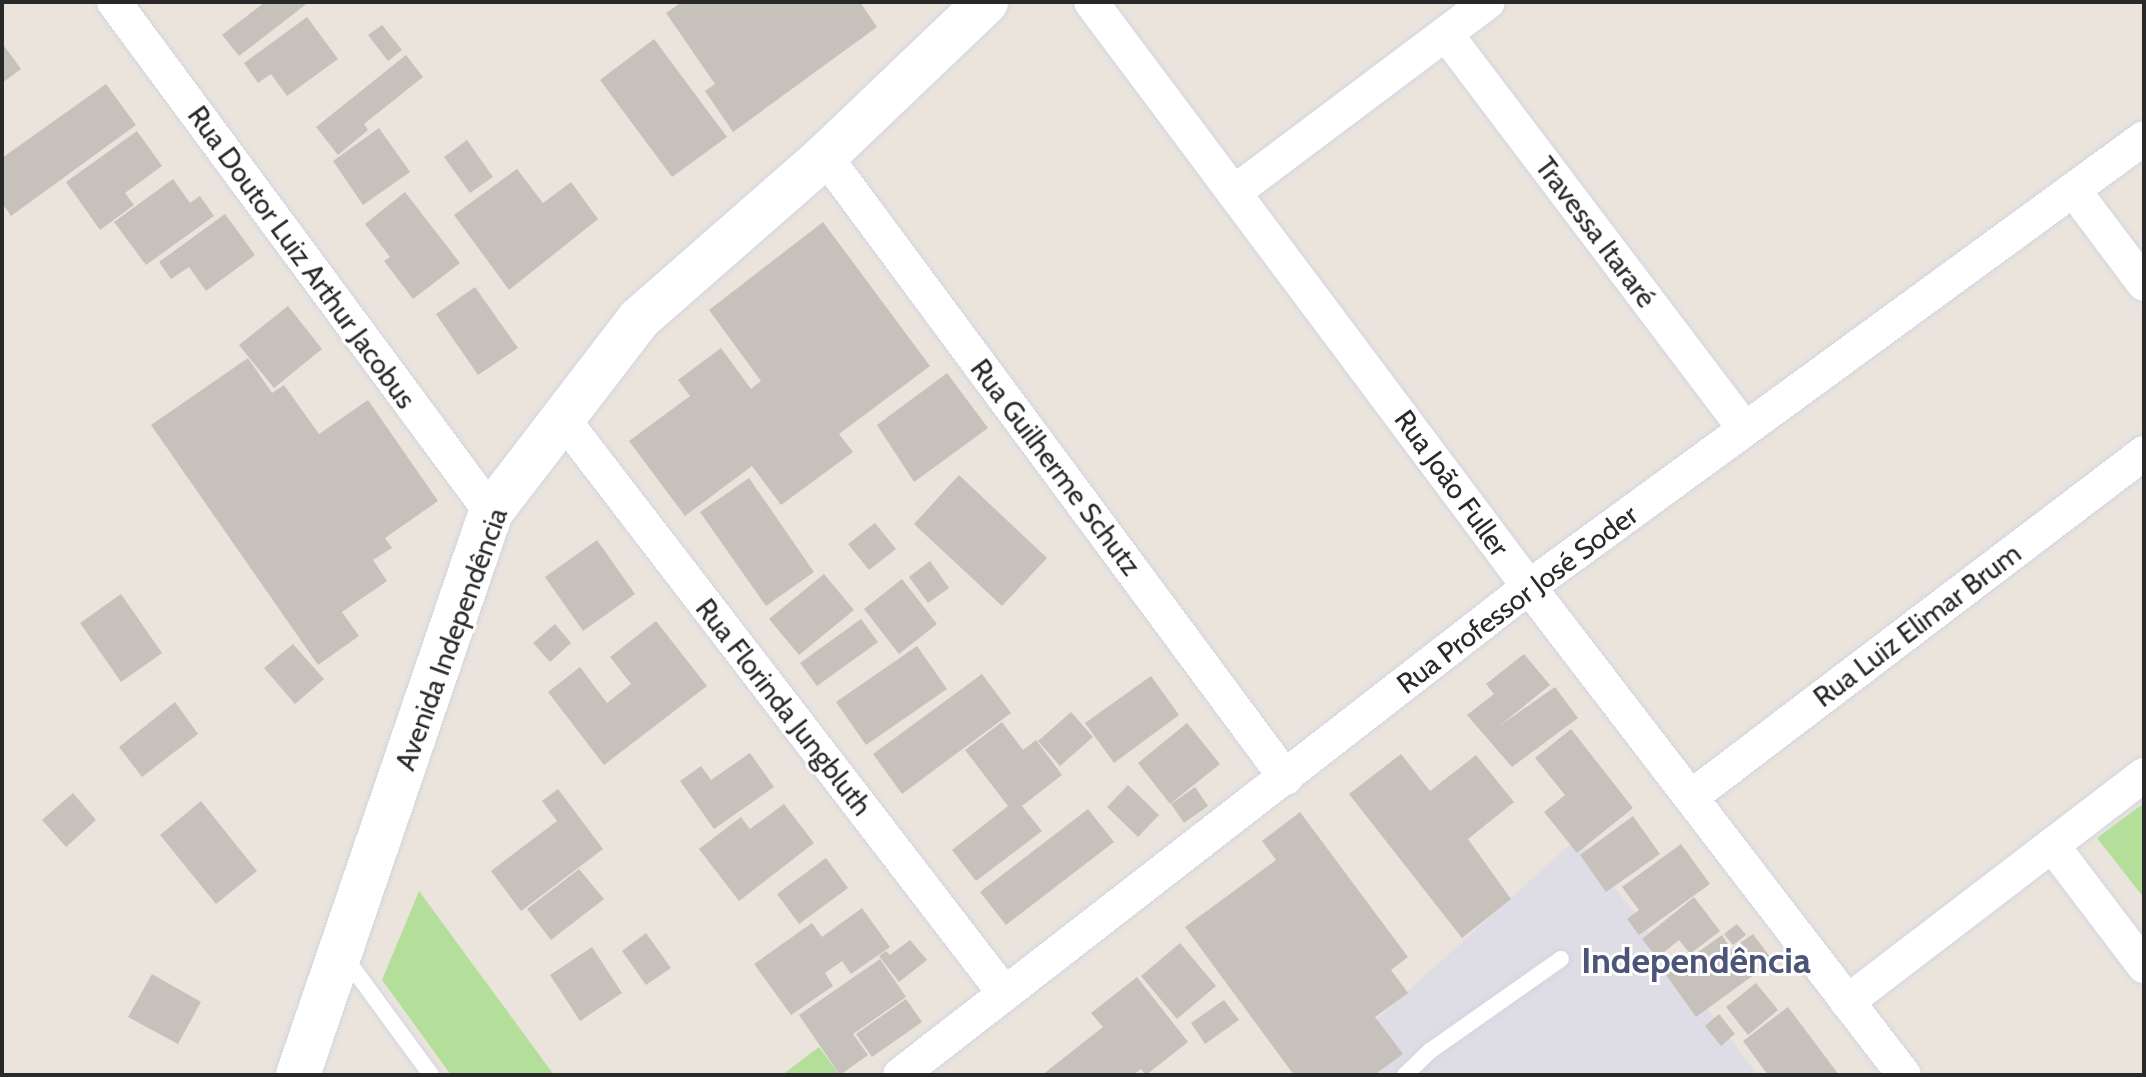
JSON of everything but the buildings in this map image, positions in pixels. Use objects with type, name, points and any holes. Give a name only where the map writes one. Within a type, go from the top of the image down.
[{"type":"main road","name":"Avenida Independência","points":[[298,1075],[491,512],[639,319],[825,156],[986,2]]},
{"type":"street","name":"Rua Doutor Luiz Arthur Jacobus","points":[[114,2],[491,512]]},
{"type":"street","points":[[1236,191],[1488,2]]},
{"type":"street","name":"Rua João Fuller","points":[[1093,3],[1529,587],[1904,1075]]},
{"type":"street","name":"Travessa Itararé","points":[[1446,34],[1745,429]]},
{"type":"street","name":"Rua Professor José Soder","points":[[900,1075],[1529,587],[2075,192],[2138,155]]},
{"type":"street","name":"Rua Guilherme Schutz","points":[[825,156],[1286,778]]},
{"type":"street","points":[[2075,192],[2144,284]]},
{"type":"street","name":"Rua Florinda Jungbluth","points":[[563,419],[1005,994]]},
{"type":"street","name":"Rua Luiz Elimar Brum","points":[[1691,797],[2144,453]]},
{"type":"street","points":[[1847,1002],[2144,775]]},
{"type":"street","points":[[2052,845],[2144,966]]},
{"type":"lane","points":[[341,951],[431,1075]]},
{"type":"lane","points":[[1405,1075],[1430,1051],[1561,959]]},
{"type":"shaded area","points":[[1577,838],[1758,1075],[1315,1075]]},
{"type":"green space","points":[[2144,803],[2144,898],[2097,838]]},
{"type":"green space","points":[[419,891],[554,1075],[451,1075],[382,980]]},
{"type":"green space","points":[[819,1047],[840,1075],[782,1075]]},
{"type":"district","name":"Independência","points":[[1696,961]]}]
